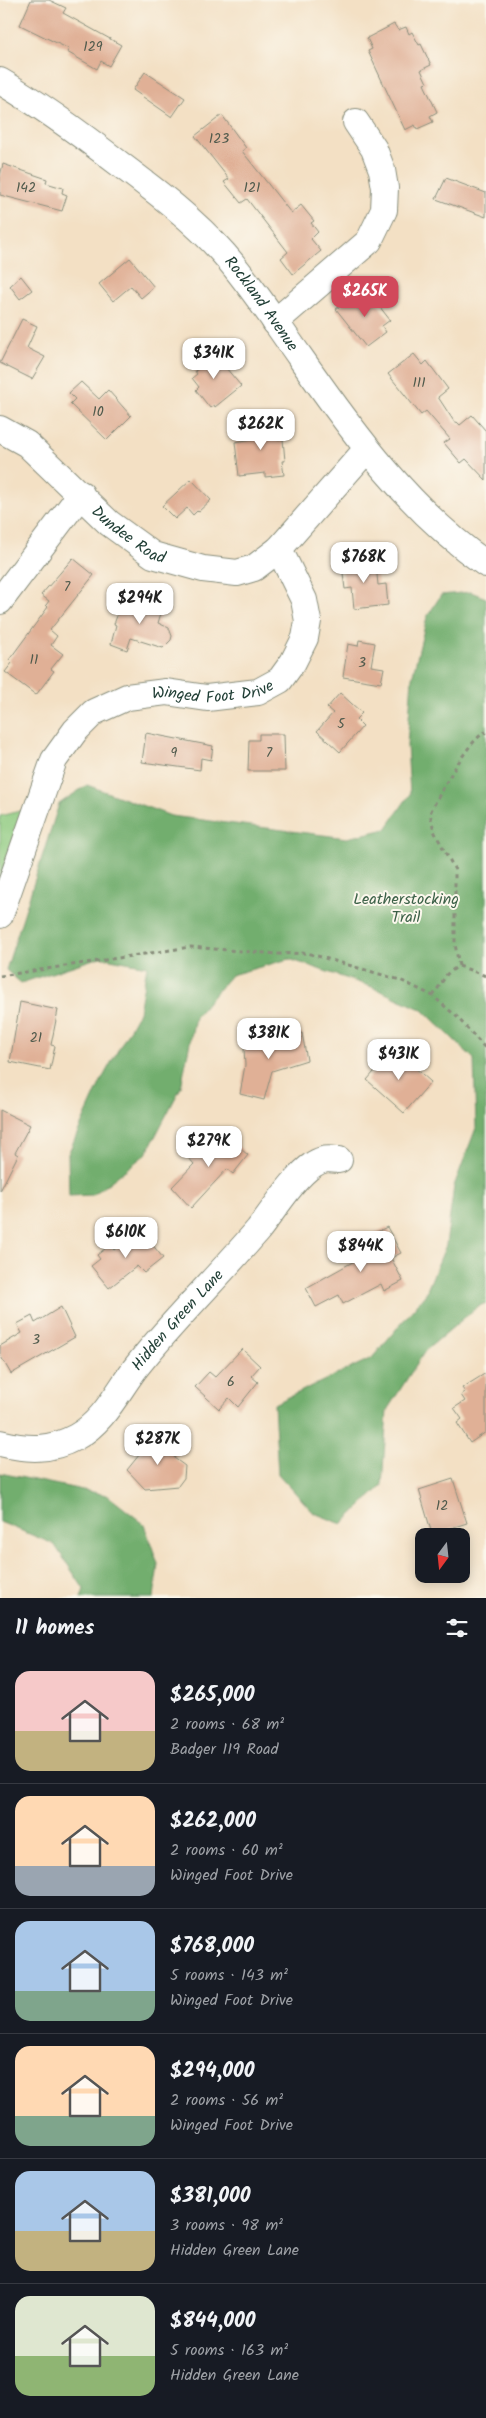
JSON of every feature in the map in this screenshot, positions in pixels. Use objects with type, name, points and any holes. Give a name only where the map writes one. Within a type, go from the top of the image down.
[{"type":"street","name":"Rockland Avenue","points":[[0,81],[77,131],[142,180],[192,223],[223,253],[367,449],[430,519],[486,564]]},
{"type":"street","points":[[275,322],[369,242],[384,210],[385,188],[382,170],[374,150],[356,122]]},
{"type":"street","name":"Dundee Road","points":[[0,429],[27,444],[109,523],[152,555],[203,570],[237,573],[254,568],[279,549]]},
{"type":"street","points":[[279,549],[367,449]]},
{"type":"street","points":[[0,601],[81,494]]},
{"type":"street","name":"Winged Foot Drive","points":[[0,915],[54,760],[74,731],[94,712],[127,698],[166,692],[207,698],[258,692],[280,680],[293,662],[305,638],[308,621],[304,600],[279,549]]},
{"type":"street","name":"Hidden Green Lane","points":[[0,1442],[24,1449],[49,1448],[76,1437],[92,1426],[115,1400],[136,1367],[180,1315],[257,1231],[299,1178],[313,1165],[325,1158],[339,1160]]},
{"type":"path","points":[[458,966],[455,944],[455,870],[446,857],[434,831],[430,813],[468,749],[480,734],[486,732]]},
{"type":"path","points":[[0,976],[190,947],[278,954],[308,954],[400,980],[433,996],[456,1016],[486,1049]]},
{"type":"path","points":[[458,966],[486,976]]},
{"type":"path","points":[[433,996],[447,974],[458,966]]},
{"type":"green space","name":"Leatherstocking Trail","points":[[471,592],[486,598],[486,1303],[477,1307],[425,1351],[387,1410],[382,1486],[342,1524],[314,1513],[278,1474],[274,1404],[372,1358],[425,1295],[446,1245],[454,1186],[476,1128],[474,1059],[423,1010],[372,987],[289,959],[231,975],[195,1017],[181,1087],[146,1154],[93,1195],[69,1196],[68,1154],[102,1079],[139,1012],[147,966],[100,957],[21,983],[6,970],[59,804],[87,785],[171,816],[347,838],[386,829],[410,794],[407,745],[412,678],[427,617],[441,595]]},
{"type":"green space","points":[[24,810],[0,881],[0,816]]},
{"type":"green space","points":[[0,1473],[107,1495],[144,1524],[158,1564],[154,1598],[81,1598],[84,1589],[54,1544],[0,1522]]},
{"type":"building","points":[[31,0],[49,0],[66,8],[63,13],[121,45],[109,66],[101,61],[97,69],[67,52],[69,49],[20,25]]},
{"type":"building","points":[[394,24],[398,30],[406,27],[409,34],[412,32],[419,45],[421,44],[431,65],[421,70],[427,83],[424,84],[437,112],[430,116],[433,122],[417,129],[415,125],[405,130],[368,51],[372,49],[367,38]]},
{"type":"building","points":[[145,72],[185,98],[172,117],[133,90]]},
{"type":"building","points":[[222,115],[246,148],[242,151],[291,213],[301,205],[314,221],[311,223],[318,232],[311,239],[321,251],[293,274],[281,258],[288,252],[247,199],[241,203],[224,182],[229,179],[195,136]]},
{"type":"building","points":[[3,164],[47,179],[46,183],[63,188],[62,193],[67,195],[62,211],[0,195],[0,176]]},
{"type":"building","points":[[446,178],[486,193],[486,217],[436,199]]},
{"type":"building","points":[[130,258],[154,287],[141,298],[131,286],[113,301],[99,284]]},
{"type":"building","points":[[21,276],[32,290],[20,299],[10,286]]},
{"type":"building","points":[[369,293],[390,320],[382,326],[386,332],[366,347],[336,309],[353,297],[357,302]]},
{"type":"building","points":[[22,319],[37,326],[27,348],[45,357],[32,379],[0,363]]},
{"type":"building","points":[[211,350],[241,386],[215,407],[214,405],[210,408],[196,390],[199,387],[192,378],[197,374],[195,371],[199,368],[195,363]]},
{"type":"building","points":[[414,354],[423,365],[427,361],[448,389],[438,397],[455,423],[457,422],[460,425],[472,415],[486,431],[486,480],[466,459],[461,463],[444,443],[450,439],[426,411],[421,415],[388,374]]},
{"type":"building","points":[[81,382],[99,399],[108,390],[131,416],[107,440],[70,404],[75,399],[69,393]]},
{"type":"building","points":[[274,418],[277,440],[283,439],[285,461],[282,461],[284,475],[265,477],[265,473],[239,476],[235,442],[253,439],[251,421]]},
{"type":"building","points":[[191,479],[211,500],[193,515],[187,508],[175,519],[162,506]]},
{"type":"building","points":[[357,556],[358,567],[376,565],[378,585],[386,584],[388,605],[354,609],[352,588],[345,589],[341,558]]},
{"type":"building","points":[[73,558],[94,575],[50,630],[57,636],[51,645],[63,654],[51,669],[54,671],[36,695],[5,672],[12,663],[9,660],[48,607],[46,605],[49,601],[41,595]]},
{"type":"building","points":[[124,597],[162,610],[158,623],[169,628],[172,636],[171,640],[163,648],[131,638],[127,650],[111,644],[116,625],[114,624]]},
{"type":"building","points":[[359,640],[375,643],[371,666],[384,668],[381,683],[343,677],[348,644],[358,646]]},
{"type":"building","points":[[340,693],[362,713],[356,719],[363,726],[340,752],[317,731],[333,713],[327,708]]},
{"type":"building","points":[[146,733],[213,746],[211,760],[201,758],[200,770],[142,762]]},
{"type":"building","points":[[259,734],[284,734],[285,771],[248,771],[249,740],[259,740]]},
{"type":"building","points":[[20,1002],[58,1010],[51,1045],[55,1046],[50,1070],[10,1062]]},
{"type":"building","points":[[276,1028],[279,1039],[302,1033],[307,1060],[272,1071],[264,1100],[240,1094],[245,1065],[244,1049],[256,1045],[253,1035]]},
{"type":"building","points":[[394,1049],[431,1082],[404,1113],[367,1080]]},
{"type":"building","points":[[0,1110],[30,1125],[15,1153],[18,1155],[0,1191]]},
{"type":"building","points":[[222,1133],[248,1155],[233,1174],[227,1169],[191,1208],[172,1187],[194,1164],[187,1156],[197,1145],[205,1152]]},
{"type":"building","points":[[387,1227],[401,1253],[391,1258],[403,1281],[384,1291],[381,1284],[343,1304],[339,1295],[316,1307],[306,1288],[376,1249],[369,1236]]},
{"type":"building","points":[[140,1229],[163,1258],[144,1273],[137,1266],[109,1288],[91,1266],[100,1259],[97,1255],[110,1245],[114,1250]]},
{"type":"building","points":[[61,1307],[75,1337],[11,1374],[0,1355],[0,1346],[22,1333],[17,1324],[32,1316],[35,1323]]},
{"type":"building","points":[[242,1349],[260,1366],[251,1376],[258,1382],[238,1407],[229,1398],[219,1409],[195,1387],[209,1372],[215,1377]]},
{"type":"building","points":[[486,1373],[486,1432],[470,1443],[457,1423],[462,1419],[454,1408],[465,1401],[461,1395],[465,1392],[462,1388]]},
{"type":"building","points":[[159,1435],[179,1451],[174,1458],[185,1466],[184,1478],[178,1486],[145,1489],[127,1470],[148,1444],[150,1446]]},
{"type":"building","points":[[453,1479],[467,1523],[451,1528],[430,1528],[419,1490]]}]
